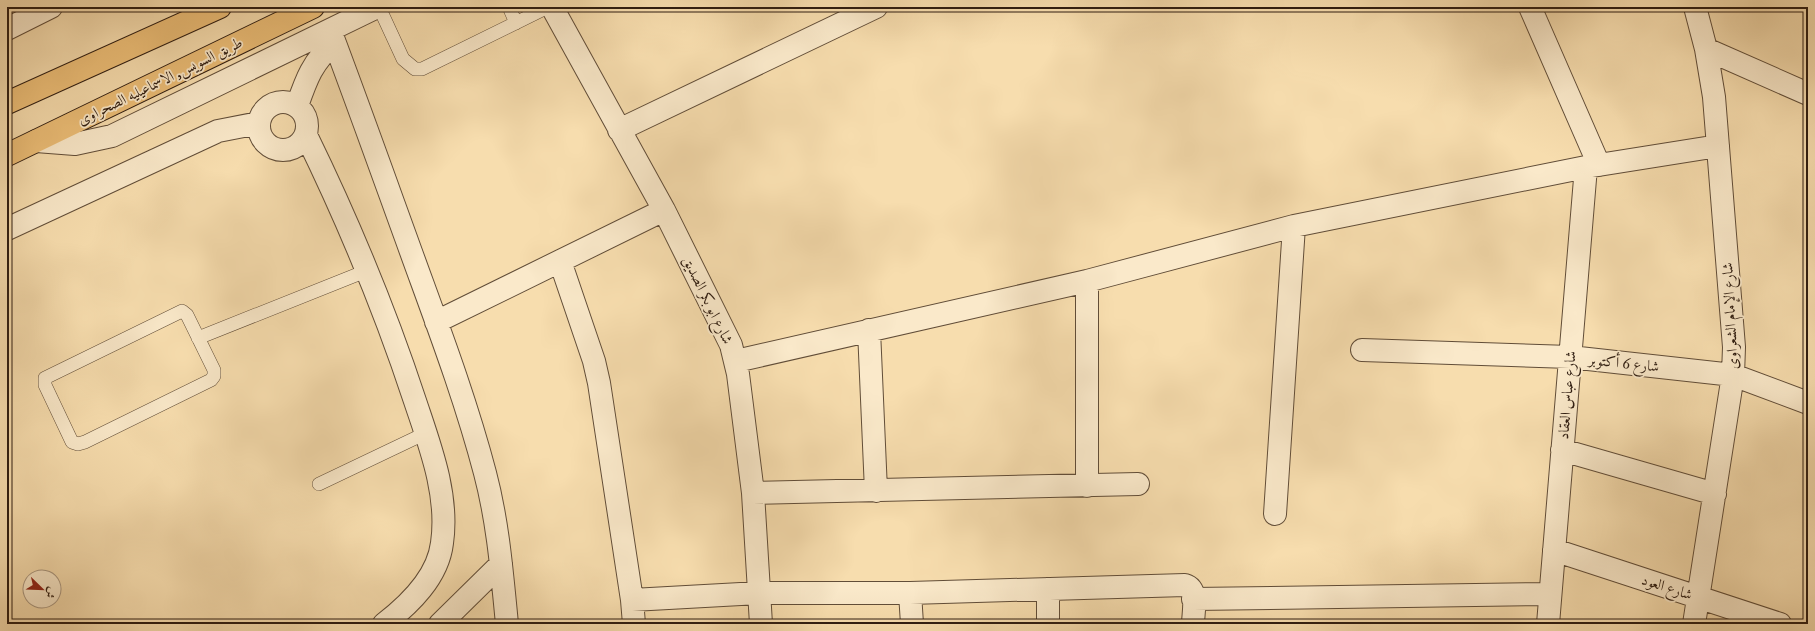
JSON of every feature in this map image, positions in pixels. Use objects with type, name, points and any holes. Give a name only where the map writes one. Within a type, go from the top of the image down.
[{"type":"highway","points":[[7,103],[220,7]]},
{"type":"highway","name":"طريق السويس, الاسماعيليه الصحراوى","points":[[7,155],[313,7]]},
{"type":"street","points":[[7,29],[51,7]]},
{"type":"street","points":[[36,142],[75,144],[112,136],[332,36],[378,7]]},
{"type":"street","name":"شارع ابو بكر الصديق","points":[[552,7],[664,210],[731,345],[736,361],[753,494],[761,624]]},
{"type":"street","points":[[619,130],[876,7]]},
{"type":"street","points":[[1530,7],[1593,166]]},
{"type":"street","name":"شارع الإمام الشعراوى","points":[[1694,624],[1733,375],[1734,347],[1714,98],[1706,49],[1695,7]]},
{"type":"street","points":[[297,106],[306,78],[332,36]]},
{"type":"street","points":[[332,36],[449,357],[485,473],[501,564],[507,624]]},
{"type":"street","points":[[1706,49],[1808,94]]},
{"type":"street","points":[[289,102],[297,106],[303,111],[306,119],[308,127],[306,136],[296,147],[288,150],[273,148],[262,138],[259,123],[266,108],[273,104],[289,102]]},
{"type":"street","points":[[7,229],[218,131],[259,123]]},
{"type":"street","points":[[306,136],[334,192],[396,342],[431,450],[443,506],[442,544],[431,577],[400,612],[384,624]]},
{"type":"street","points":[[736,361],[1087,281],[1294,226],[1593,166],[1718,146]]},
{"type":"street","name":"شارع عباس العقاد","points":[[1548,624],[1570,357],[1593,166]]},
{"type":"street","points":[[436,322],[664,210]]},
{"type":"street","points":[[1275,514],[1294,226]]},
{"type":"street","points":[[560,261],[592,354],[599,382],[632,600],[634,624]]},
{"type":"street","points":[[1087,281],[1087,486]]},
{"type":"street","points":[[869,330],[876,491]]},
{"type":"street","name":"شارع 6 أكتوبر","points":[[1362,350],[1570,357],[1733,375],[1808,403]]},
{"type":"street","points":[[1562,450],[1715,494]]},
{"type":"street","points":[[753,494],[1138,484]]},
{"type":"street","name":"شارع العود","points":[[1554,550],[1780,624]]},
{"type":"street","points":[[440,624],[501,564]]},
{"type":"street","points":[[632,600],[759,593],[910,593],[1185,585],[1192,589],[1193,624]]},
{"type":"street","points":[[1048,589],[1048,624]]},
{"type":"street","points":[[910,593],[912,624]]},
{"type":"street","points":[[1193,599],[1550,594]]},
{"type":"lane","points":[[378,7],[403,60],[415,68],[422,69],[430,67],[548,7]]},
{"type":"lane","points":[[509,7],[516,23]]},
{"type":"lane","points":[[198,338],[366,271]]},
{"type":"lane","points":[[182,311],[187,315],[198,338],[214,370],[214,376],[210,380],[85,442],[78,444],[72,442],[45,385],[45,378],[177,312],[182,311]]},
{"type":"lane","points":[[319,484],[426,433]]}]
